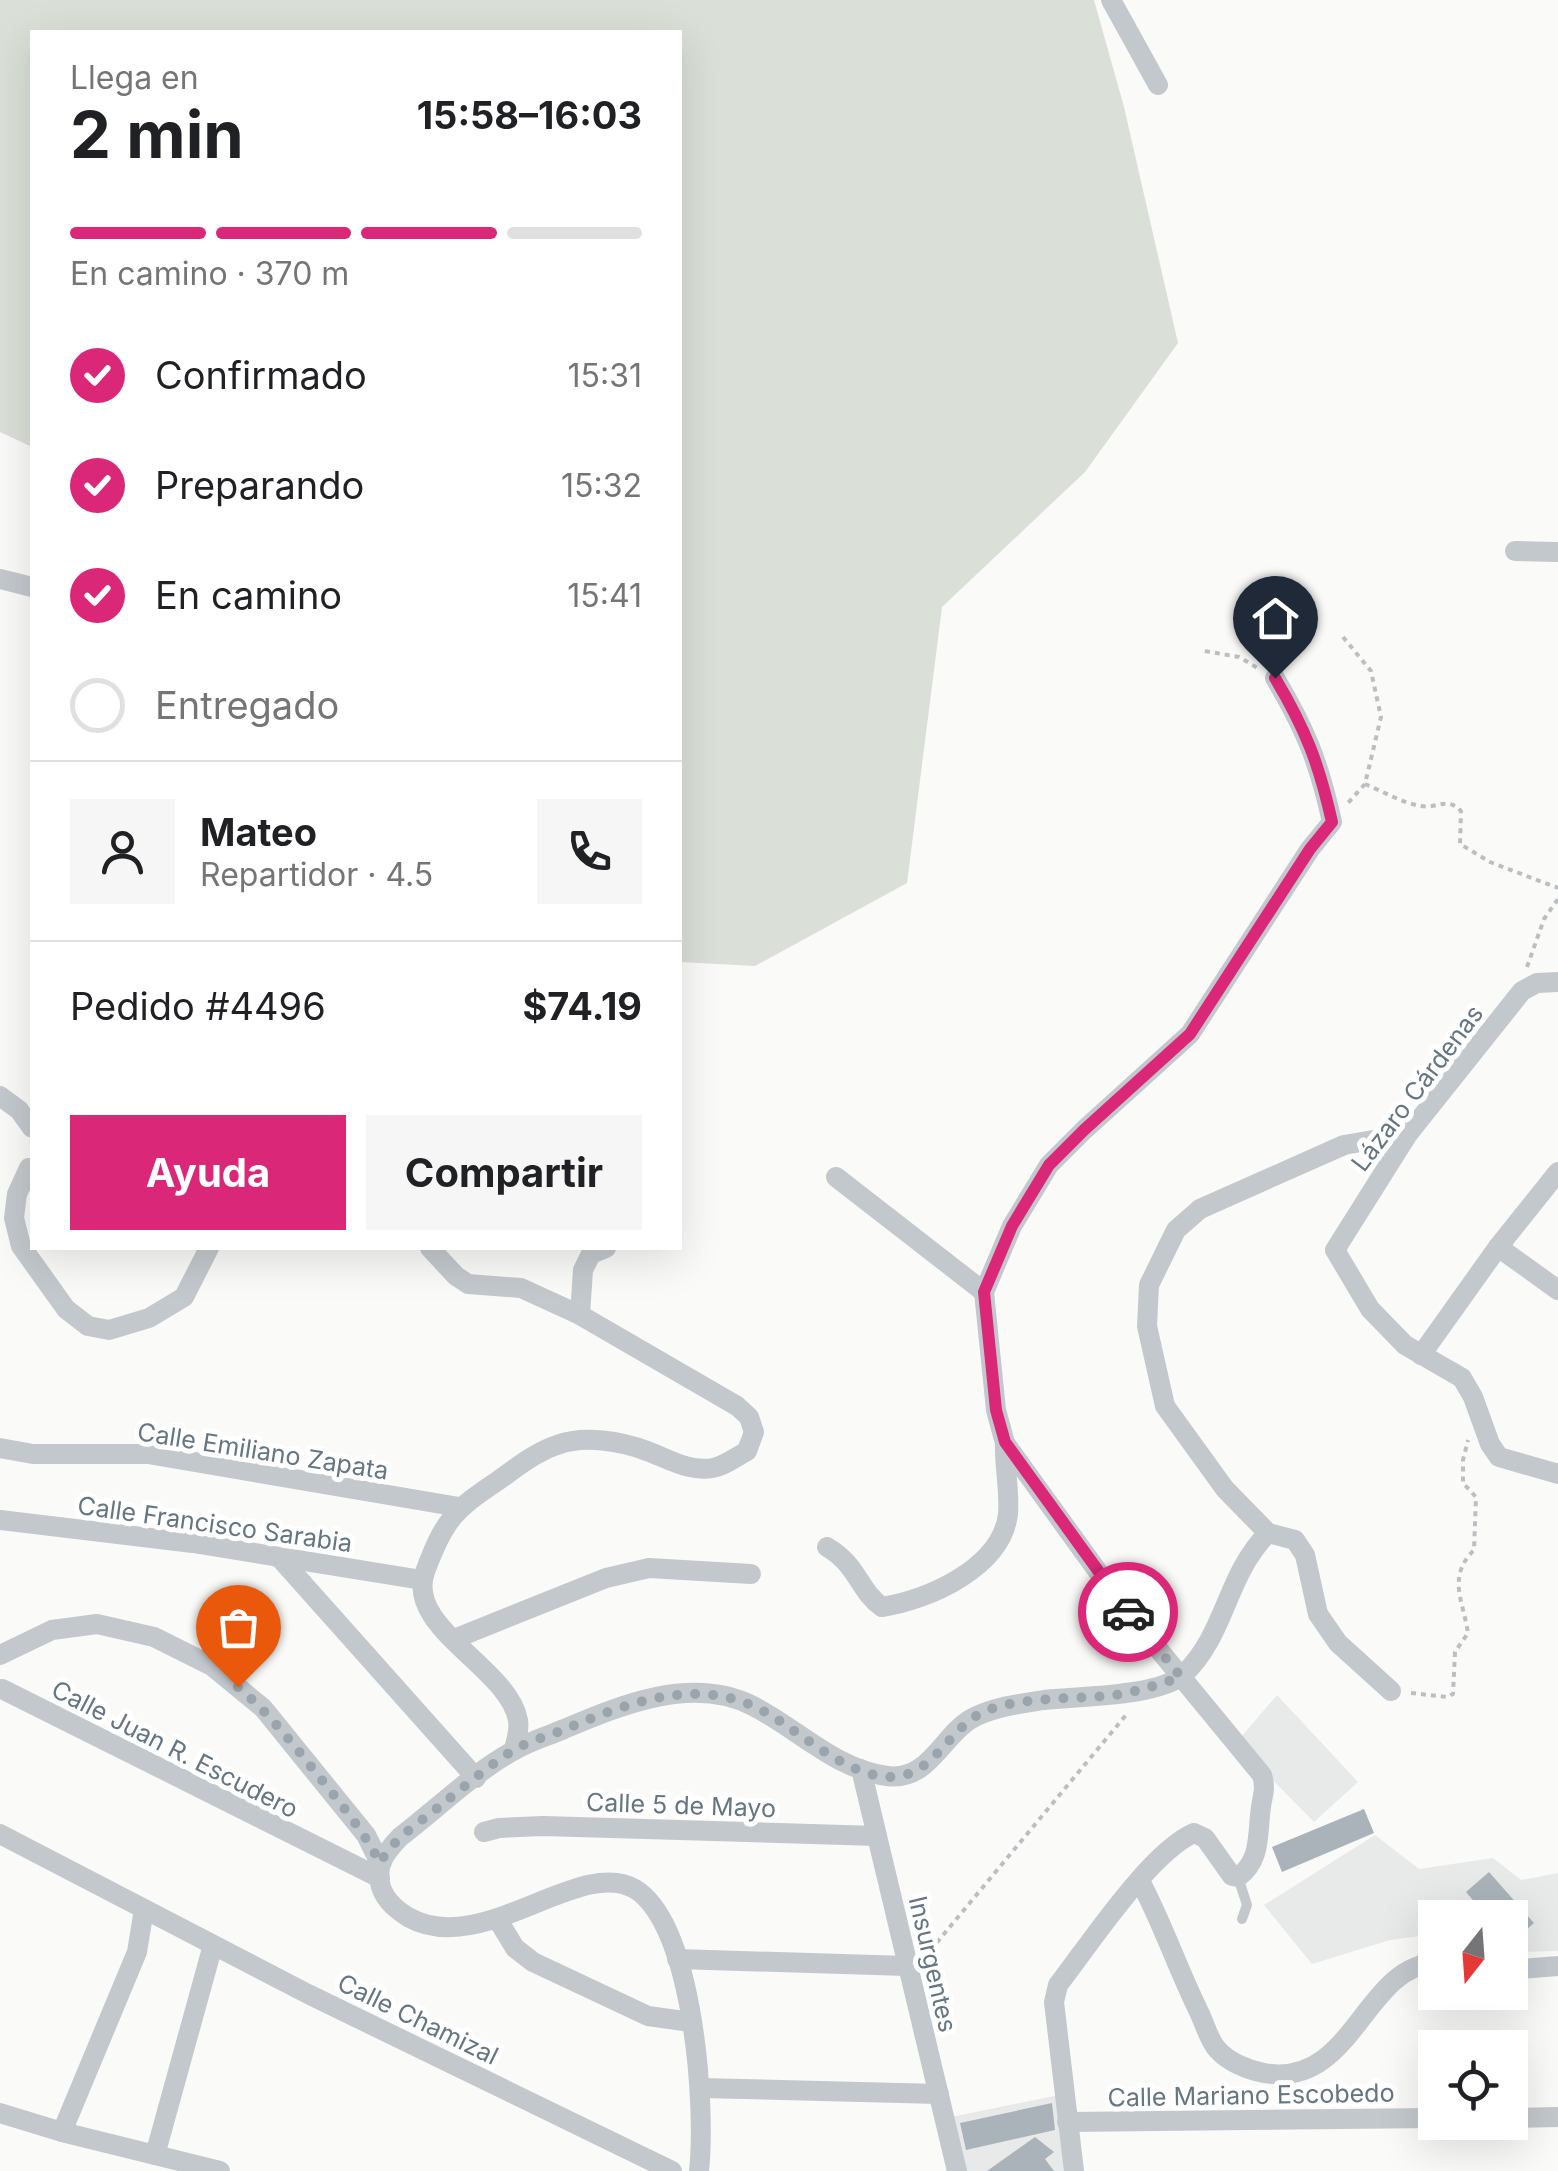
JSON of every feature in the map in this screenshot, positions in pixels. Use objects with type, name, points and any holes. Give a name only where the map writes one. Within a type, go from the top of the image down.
[{"type":"street","points":[[1112,0],[1158,85]]},
{"type":"street","points":[[1515,551],[1558,552]]},
{"type":"street","points":[[0,579],[30,586]]},
{"type":"street","points":[[826,1548],[849,1562],[882,1607],[922,1597],[971,1570],[998,1544],[1008,1515],[1005,1442],[996,1410],[984,1292],[1012,1226],[1049,1165],[1190,1034],[1310,849],[1332,822],[1308,736],[1275,678]]},
{"type":"street","points":[[1522,991],[1537,983],[1558,982]]},
{"type":"street","name":"Lázaro Cárdenas","points":[[1420,1355],[1405,1346],[1370,1309],[1334,1250],[1408,1134],[1522,991]]},
{"type":"street","points":[[0,1096],[19,1110],[30,1125]]},
{"type":"street","points":[[1391,1691],[1338,1643],[1318,1614],[1305,1555],[1295,1540],[1268,1533],[1224,1489],[1164,1406],[1147,1326],[1150,1285],[1176,1230],[1200,1210],[1344,1145],[1408,1134]]},
{"type":"street","points":[[30,1168],[17,1194],[14,1218],[20,1246],[66,1309],[88,1326],[109,1330],[148,1318],[184,1298],[208,1250]]},
{"type":"street","points":[[1558,1172],[1420,1355],[1462,1378],[1499,1457],[1558,1474]]},
{"type":"street","points":[[836,1177],[984,1292]]},
{"type":"street","points":[[1498,1247],[1558,1290]]},
{"type":"street","points":[[432,1250],[468,1284],[521,1288],[580,1316],[736,1406],[749,1417],[754,1432],[747,1451],[721,1465],[688,1468],[642,1449],[610,1442],[581,1440],[560,1444],[537,1454],[459,1507],[438,1534],[422,1580],[424,1603],[514,1707],[519,1725],[514,1750]]},
{"type":"street","points":[[580,1316],[583,1270],[591,1254],[601,1250]]},
{"type":"street","points":[[1005,1442],[1122,1605],[1262,1775],[1266,1790],[1260,1809],[1258,1846],[1252,1862],[1238,1878],[1226,1870],[1204,1838],[1194,1833],[1182,1838],[1140,1880],[1058,1984],[1054,2002],[1074,2171]]},
{"type":"street","name":"Calle Emiliano Zapata","points":[[0,1448],[33,1454],[148,1454],[459,1507]]},
{"type":"street","name":"Calle Francisco Sarabia","points":[[0,1520],[278,1556],[422,1580]]},
{"type":"street","points":[[380,1870],[400,1837],[514,1750],[628,1702],[671,1695],[716,1696],[751,1705],[826,1754],[890,1777],[915,1772],[966,1722],[989,1710],[1044,1700],[1135,1692],[1181,1677],[1213,1638],[1233,1582],[1250,1551],[1268,1533]]},
{"type":"street","points":[[278,1556],[476,1778]]},
{"type":"street","points":[[454,1639],[606,1578],[649,1568],[752,1574]]},
{"type":"street","points":[[0,1655],[52,1630],[97,1624],[154,1638],[212,1666],[263,1708],[366,1835],[380,1870],[380,1886],[394,1908],[415,1921],[443,1926],[498,1920],[594,1882],[613,1882],[634,1889],[651,1904],[678,1958],[700,2088],[699,2171]]},
{"type":"street","name":"Calle Juan R. Escudero","points":[[2,1689],[380,1870]]},
{"type":"street","name":"Insurgentes","points":[[862,1769],[957,2171]]},
{"type":"street","name":"Calle 5 de Mayo","points":[[484,1832],[543,1826],[877,1836]]},
{"type":"street","name":"Calle Chamizal","points":[[0,1834],[212,1945],[672,2171]]},
{"type":"street","points":[[1140,1880],[1216,2049],[1247,2070],[1282,2076],[1314,2068],[1403,1972],[1418,1968]]},
{"type":"street","points":[[62,2132],[137,1952],[144,1910]]},
{"type":"street","points":[[498,1920],[515,1948],[533,1962],[648,2016],[691,2022]]},
{"type":"street","points":[[155,2155],[212,1945]]},
{"type":"street","points":[[678,1958],[907,1966]]},
{"type":"street","points":[[1528,1968],[1558,1966]]},
{"type":"street","points":[[700,2088],[938,2094]]},
{"type":"street","points":[[0,2112],[62,2132],[220,2171]]},
{"type":"street","points":[[1528,2118],[1558,2117]]},
{"type":"street","name":"Calle Mariano Escobedo","points":[[1067,2122],[1418,2118]]},
{"type":"lane","points":[[1238,1878],[1247,1905],[1242,1919]]},
{"type":"path","points":[[1332,822],[1364,784],[1380,717],[1371,671],[1343,637]]},
{"type":"path","points":[[1204,651],[1239,657],[1275,678]]},
{"type":"path","points":[[1364,784],[1418,806],[1431,807],[1443,802],[1455,805],[1460,811],[1460,844],[1490,862],[1558,888]]},
{"type":"path","points":[[1522,991],[1528,959],[1544,919],[1558,899]]},
{"type":"path","points":[[1391,1691],[1448,1697],[1453,1694],[1454,1652],[1468,1634],[1456,1576],[1462,1562],[1474,1550],[1476,1497],[1464,1483],[1463,1460],[1466,1442],[1472,1436],[1490,1444]]},
{"type":"path","points":[[907,1966],[920,1964],[1128,1712],[1135,1692]]},
{"type":"shaded area","points":[[0,0],[1094,0],[1124,107],[1178,343],[1085,472],[942,607],[907,883],[755,966],[682,962],[682,30],[30,30],[30,446],[0,432]]},
{"type":"shaded area","points":[[1277,1695],[1358,1782],[1314,1822],[1236,1743]]},
{"type":"shaded area","points":[[1375,1835],[1419,1869],[1493,1858],[1521,1880],[1558,1873],[1558,1951],[1528,1952],[1528,1900],[1418,1900],[1418,1936],[1390,1940],[1312,1964],[1264,1905]]},
{"type":"shaded area","points":[[1059,2095],[1071,2171],[964,2171],[951,2117]]},
{"type":"building","points":[[1364,1809],[1374,1833],[1282,1872],[1272,1847]]},
{"type":"building","points":[[1489,1872],[1514,1900],[1473,1900],[1466,1892]]},
{"type":"building","points":[[1052,2103],[1055,2130],[966,2150],[960,2123]]},
{"type":"building","points":[[1035,2137],[1054,2152],[1045,2159],[1054,2171],[987,2171]]},
{"type":"way so far","points":[[238,1687],[263,1708],[346,1810],[366,1835],[380,1863],[400,1837],[514,1750],[628,1702],[671,1695],[716,1696],[751,1705],[826,1754],[862,1769],[890,1777],[915,1772],[966,1722],[989,1710],[1044,1700],[1135,1692],[1181,1677],[1128,1612]]},
{"type":"route","points":[[1128,1612],[1005,1442],[996,1410],[984,1323],[984,1292],[1012,1226],[1049,1165],[1190,1034],[1310,849],[1332,822],[1308,736],[1275,678]]}]
